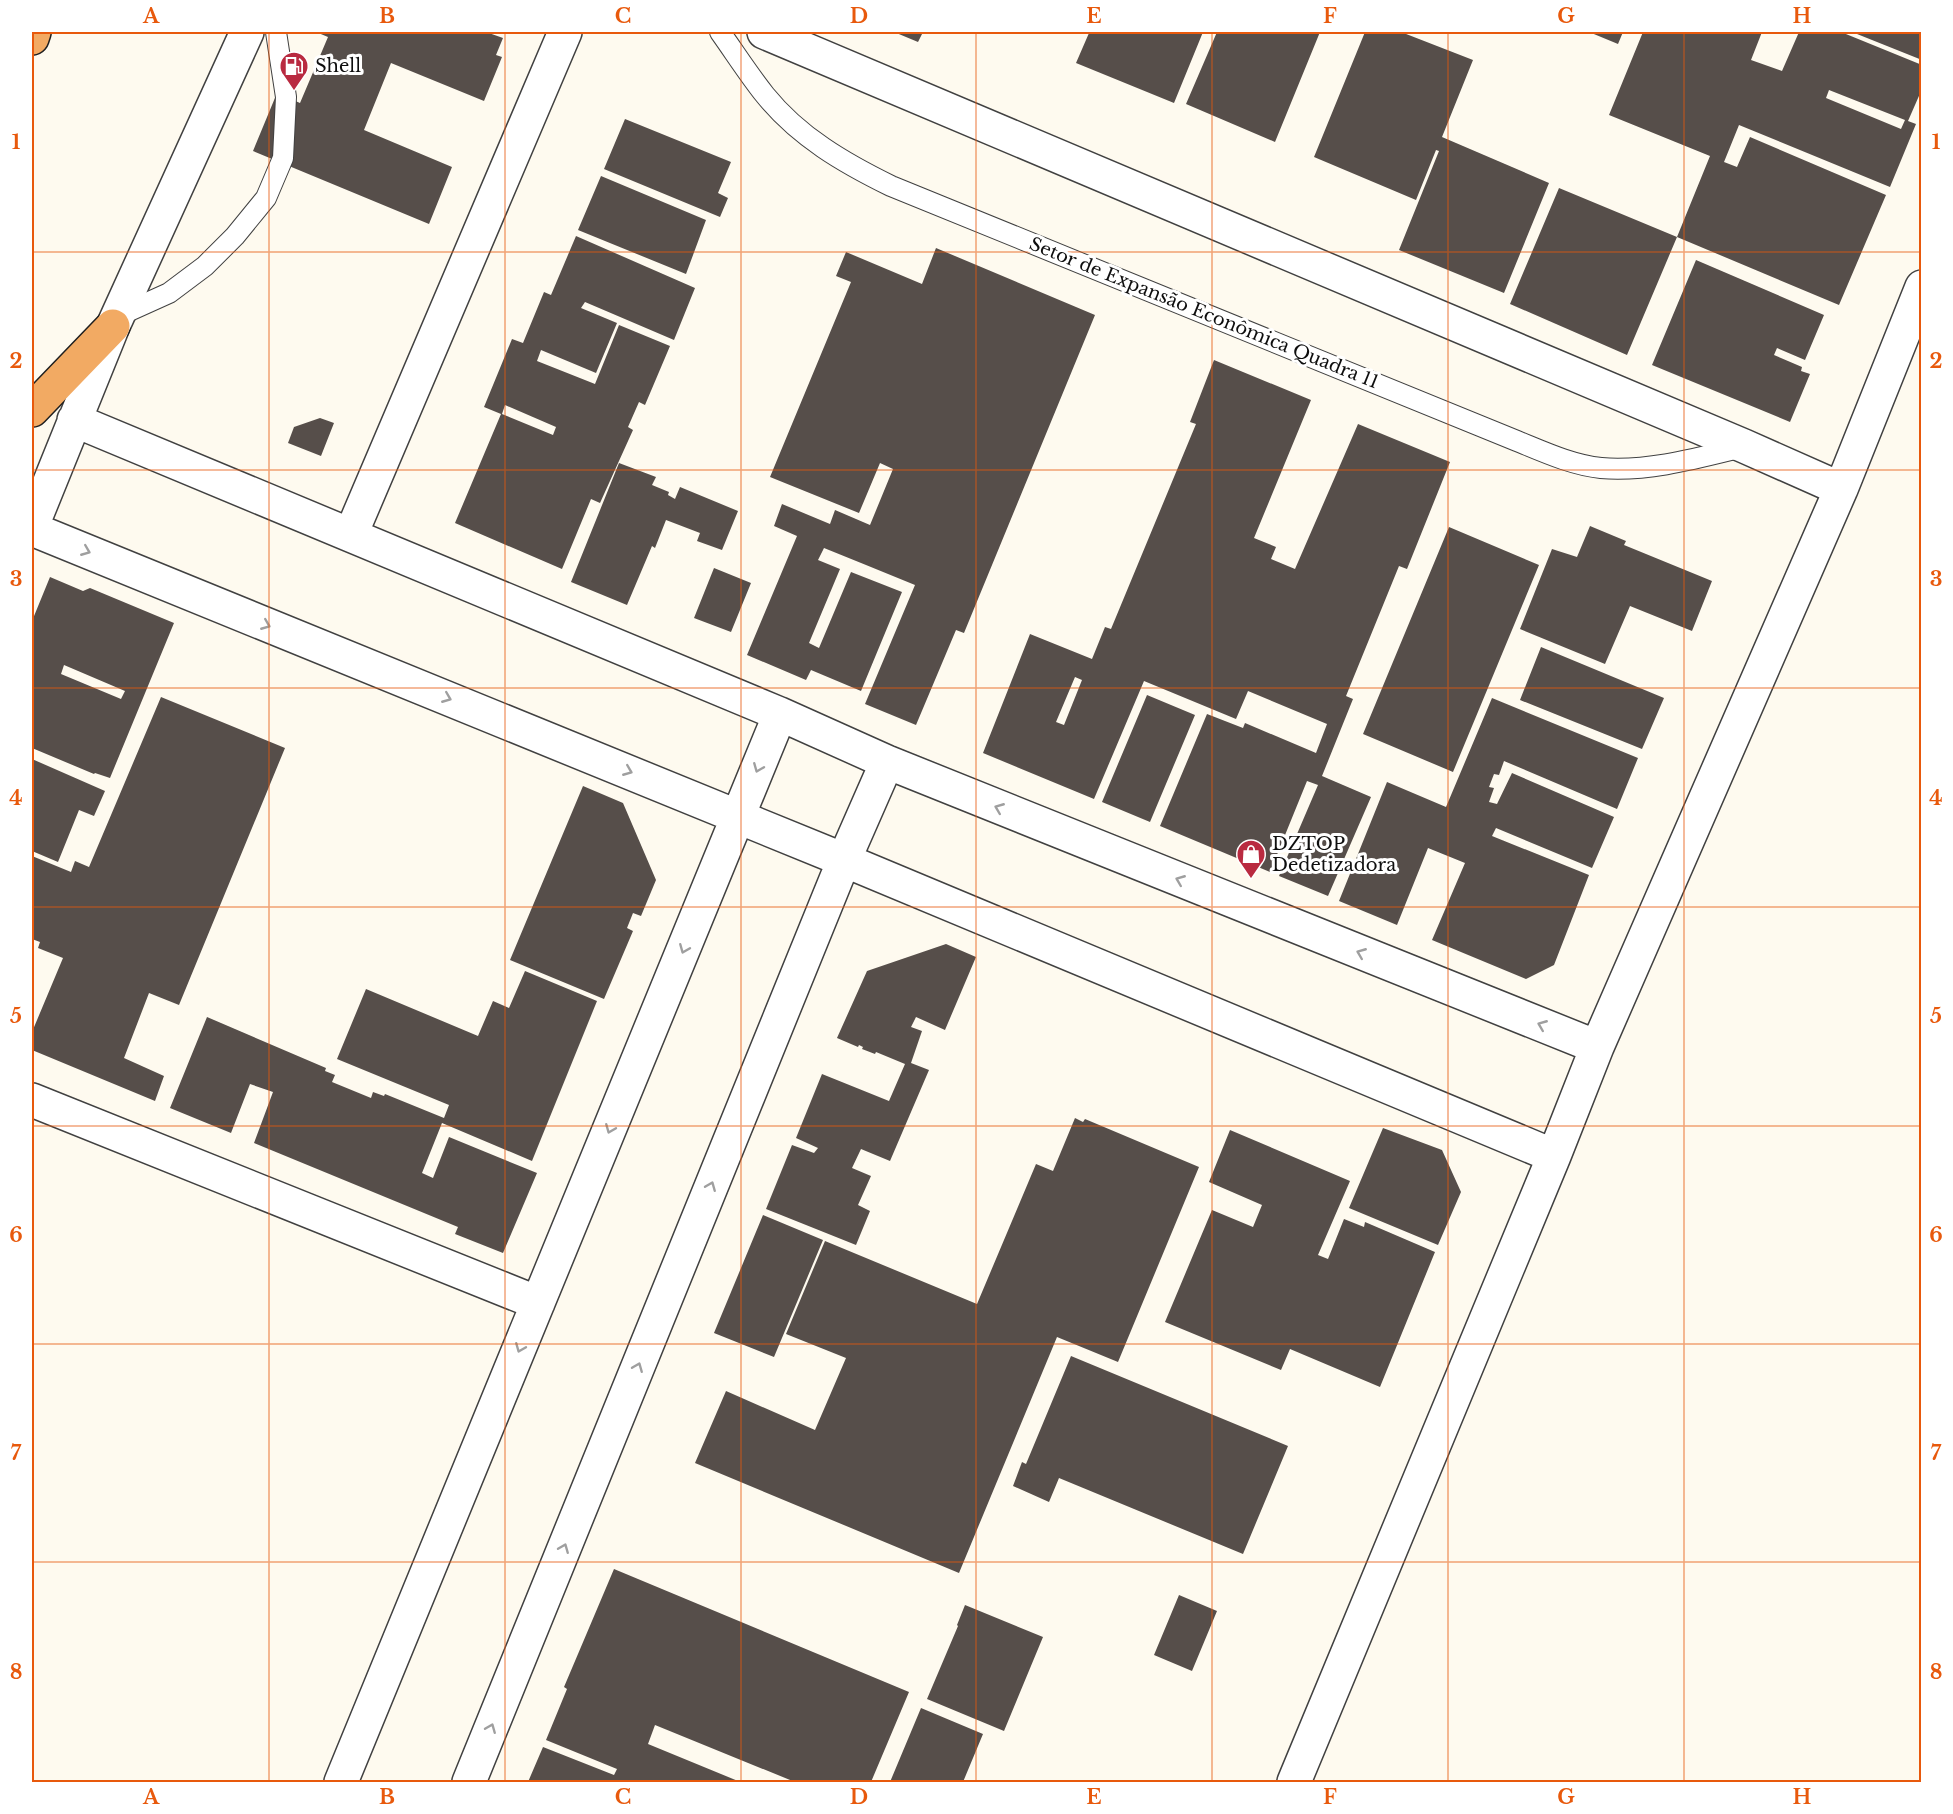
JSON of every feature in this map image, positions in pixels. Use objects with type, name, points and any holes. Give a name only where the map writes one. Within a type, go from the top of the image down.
[{"type":"highway","points":[[32,38],[34,32]]},
{"type":"highway","points":[[32,410],[116,321]]},
{"type":"street","points":[[247,32],[116,321],[32,528],[739,816],[1554,1156]]},
{"type":"street","points":[[351,534],[565,32]]},
{"type":"street","points":[[764,32],[1841,489]]},
{"type":"street","points":[[1294,1782],[1597,1047],[1841,489],[1922,287]]},
{"type":"street","points":[[74,420],[780,714],[887,762],[1597,1047]]},
{"type":"street","points":[[340,1782],[780,714]]},
{"type":"street","points":[[469,1782],[844,860],[887,762]]},
{"type":"street","points":[[32,1100],[538,1303]]},
{"type":"lane","points":[[116,321],[169,293],[205,266],[235,236],[266,198],[283,158],[284,147],[286,98],[276,32]]},
{"type":"lane","name":"Setor de Expansão Econômica Quadra 11","points":[[720,32],[766,96],[802,132],[844,163],[891,186],[1517,441],[1565,460],[1601,468],[1644,466],[1678,461],[1744,446]]},
{"type":"building","points":[[316,32],[486,32],[503,38],[496,55],[502,57],[484,101],[391,63],[364,130],[452,167],[429,224],[253,151],[277,93],[300,103],[328,37]]},
{"type":"building","points":[[894,32],[923,32],[918,42]]},
{"type":"building","points":[[1085,32],[1203,32],[1174,103],[1076,63],[1089,33]]},
{"type":"building","points":[[1217,32],[1320,32],[1275,142],[1186,104]]},
{"type":"building","points":[[1365,32],[1401,32],[1473,60],[1442,137],[1549,183],[1504,293],[1399,250],[1439,151],[1436,150],[1416,200],[1314,157]]},
{"type":"building","points":[[1589,32],[1623,32],[1618,44]]},
{"type":"building","points":[[1643,32],[1762,32],[1751,60],[1782,71],[1799,32],[1841,32],[1922,65],[1922,89],[1908,121],[1916,124],[1890,187],[1739,125],[1724,162],[1737,167],[1750,137],[1886,195],[1839,305],[1677,237],[1710,156],[1609,115]],"holes":[[[1829,90],[1905,120],[1901,129],[1826,98]]]},
{"type":"building","points":[[1852,32],[1922,32],[1922,60]]},
{"type":"building","points":[[625,119],[731,162],[718,193],[728,198],[720,217],[604,169]]},
{"type":"building","points":[[601,176],[706,220],[686,274],[578,230]]},
{"type":"building","points":[[1559,188],[1677,237],[1627,355],[1510,304]]},
{"type":"building","points":[[576,236],[695,288],[674,340],[585,302],[581,308],[617,323],[596,373],[541,350],[537,361],[595,384],[619,325],[670,346],[645,405],[639,402],[628,427],[633,430],[600,503],[591,499],[562,569],[455,523],[501,414],[484,407],[512,339],[523,343],[544,292],[551,295]],"holes":[[[505,405],[556,427],[553,435],[502,414]]]},
{"type":"building","points":[[936,248],[1095,315],[964,633],[956,630],[916,725],[865,704],[915,585],[824,548],[818,560],[840,569],[809,643],[819,648],[851,572],[902,592],[861,691],[811,670],[806,680],[747,655],[797,536],[774,526],[782,504],[830,524],[835,510],[870,525],[893,469],[880,463],[859,513],[770,477],[851,282],[836,276],[846,252],[922,284]]},
{"type":"building","points":[[1696,260],[1824,315],[1805,360],[1777,348],[1774,355],[1802,367],[1801,371],[1810,374],[1790,422],[1652,365]]},
{"type":"building","points":[[1214,360],[1311,400],[1254,538],[1276,547],[1271,559],[1295,569],[1358,424],[1450,462],[1407,569],[1399,566],[1346,696],[1353,699],[1322,776],[1371,797],[1328,896],[1279,876],[1318,785],[1307,781],[1270,872],[1160,826],[1207,714],[1243,728],[1245,723],[1316,753],[1327,724],[1248,691],[1236,719],[1144,681],[1094,799],[983,753],[1030,634],[1092,659],[1105,627],[1111,629],[1196,424],[1190,422]],"holes":[[[1075,677],[1082,680],[1064,725],[1056,722]]]},
{"type":"building","points":[[320,418],[334,423],[321,456],[288,443],[294,427]]},
{"type":"building","points":[[619,463],[656,477],[652,485],[669,492],[668,495],[675,499],[680,487],[738,511],[722,550],[697,541],[700,533],[666,520],[655,548],[652,546],[627,605],[571,582]]},
{"type":"building","points":[[1590,526],[1626,541],[1624,545],[1712,581],[1692,631],[1630,606],[1605,664],[1520,629],[1552,549],[1577,557]]},
{"type":"building","points":[[1449,527],[1539,565],[1453,772],[1363,734]]},
{"type":"building","points":[[714,568],[751,583],[731,632],[694,618]]},
{"type":"building","points":[[50,577],[83,591],[90,588],[174,623],[110,778],[94,774],[32,748],[32,621]],"holes":[[[64,665],[125,691],[121,699],[61,674]]]},
{"type":"building","points":[[1541,647],[1664,698],[1642,749],[1520,700]]},
{"type":"building","points":[[1147,695],[1195,715],[1150,822],[1102,802]]},
{"type":"building","points":[[161,697],[285,748],[179,1005],[149,993],[124,1058],[164,1076],[155,1101],[32,1050],[32,1032],[63,958],[38,948],[40,942],[32,939],[32,856],[71,872],[75,861],[89,867]]},
{"type":"building","points":[[1492,698],[1638,758],[1617,809],[1504,761],[1499,775],[1494,774],[1489,787],[1494,788],[1489,802],[1497,804],[1512,773],[1614,817],[1592,868],[1496,828],[1492,836],[1589,875],[1554,965],[1526,979],[1432,940],[1465,863],[1428,848],[1397,925],[1339,901],[1387,782],[1446,807]]},
{"type":"building","points":[[32,759],[105,791],[94,816],[79,810],[58,862],[32,851]]},
{"type":"building","points":[[583,786],[623,803],[656,880],[641,916],[633,913],[627,928],[633,931],[604,999],[510,960]]},
{"type":"building","points":[[946,944],[976,957],[945,1030],[916,1017],[911,1027],[922,1031],[911,1063],[929,1070],[890,1161],[861,1149],[852,1168],[871,1176],[858,1205],[870,1211],[856,1245],[766,1209],[792,1145],[814,1153],[818,1148],[796,1138],[822,1074],[889,1101],[905,1064],[837,1038],[867,971]]},
{"type":"building","points":[[525,971],[597,1001],[532,1161],[442,1123],[422,1173],[433,1178],[449,1137],[537,1173],[503,1253],[455,1234],[458,1227],[254,1143],[273,1092],[250,1084],[231,1133],[170,1108],[207,1017],[326,1068],[325,1071],[335,1075],[332,1082],[371,1098],[373,1092],[384,1096],[385,1094],[444,1118],[449,1105],[337,1059],[366,989],[478,1036],[493,1001],[509,1008]]},
{"type":"building","points":[[1075,1118],[1083,1122],[1085,1119],[1199,1167],[1118,1362],[1057,1337],[959,1573],[695,1463],[726,1391],[815,1430],[846,1358],[786,1334],[825,1241],[977,1304],[1036,1164],[1053,1171]]},
{"type":"building","points":[[1383,1128],[1442,1150],[1461,1192],[1438,1245],[1349,1208]]},
{"type":"building","points":[[1230,1130],[1350,1181],[1318,1255],[1328,1259],[1344,1219],[1364,1227],[1365,1222],[1435,1252],[1380,1387],[1290,1349],[1281,1370],[1165,1322],[1212,1210],[1253,1227],[1262,1205],[1209,1182]]},
{"type":"building","points":[[763,1215],[823,1240],[774,1357],[714,1333]]},
{"type":"building","points":[[1071,1356],[1288,1446],[1243,1554],[1059,1478],[1049,1502],[1013,1486],[1022,1462],[1026,1464]]},
{"type":"building","points":[[614,1569],[909,1692],[871,1782],[795,1782],[655,1725],[648,1744],[738,1781],[528,1782],[543,1747],[614,1775],[617,1769],[546,1740],[567,1689],[564,1687]]},
{"type":"building","points":[[1179,1595],[1217,1611],[1192,1671],[1154,1655]]},
{"type":"building","points":[[965,1605],[1043,1637],[1004,1731],[927,1699]]},
{"type":"building","points":[[921,1708],[983,1734],[963,1782],[890,1782]]},
{"type":"place","name":"Shell","points":[[294,92]]},
{"type":"place","name":"DZTOP Dedetizadora","points":[[1251,880]]}]
